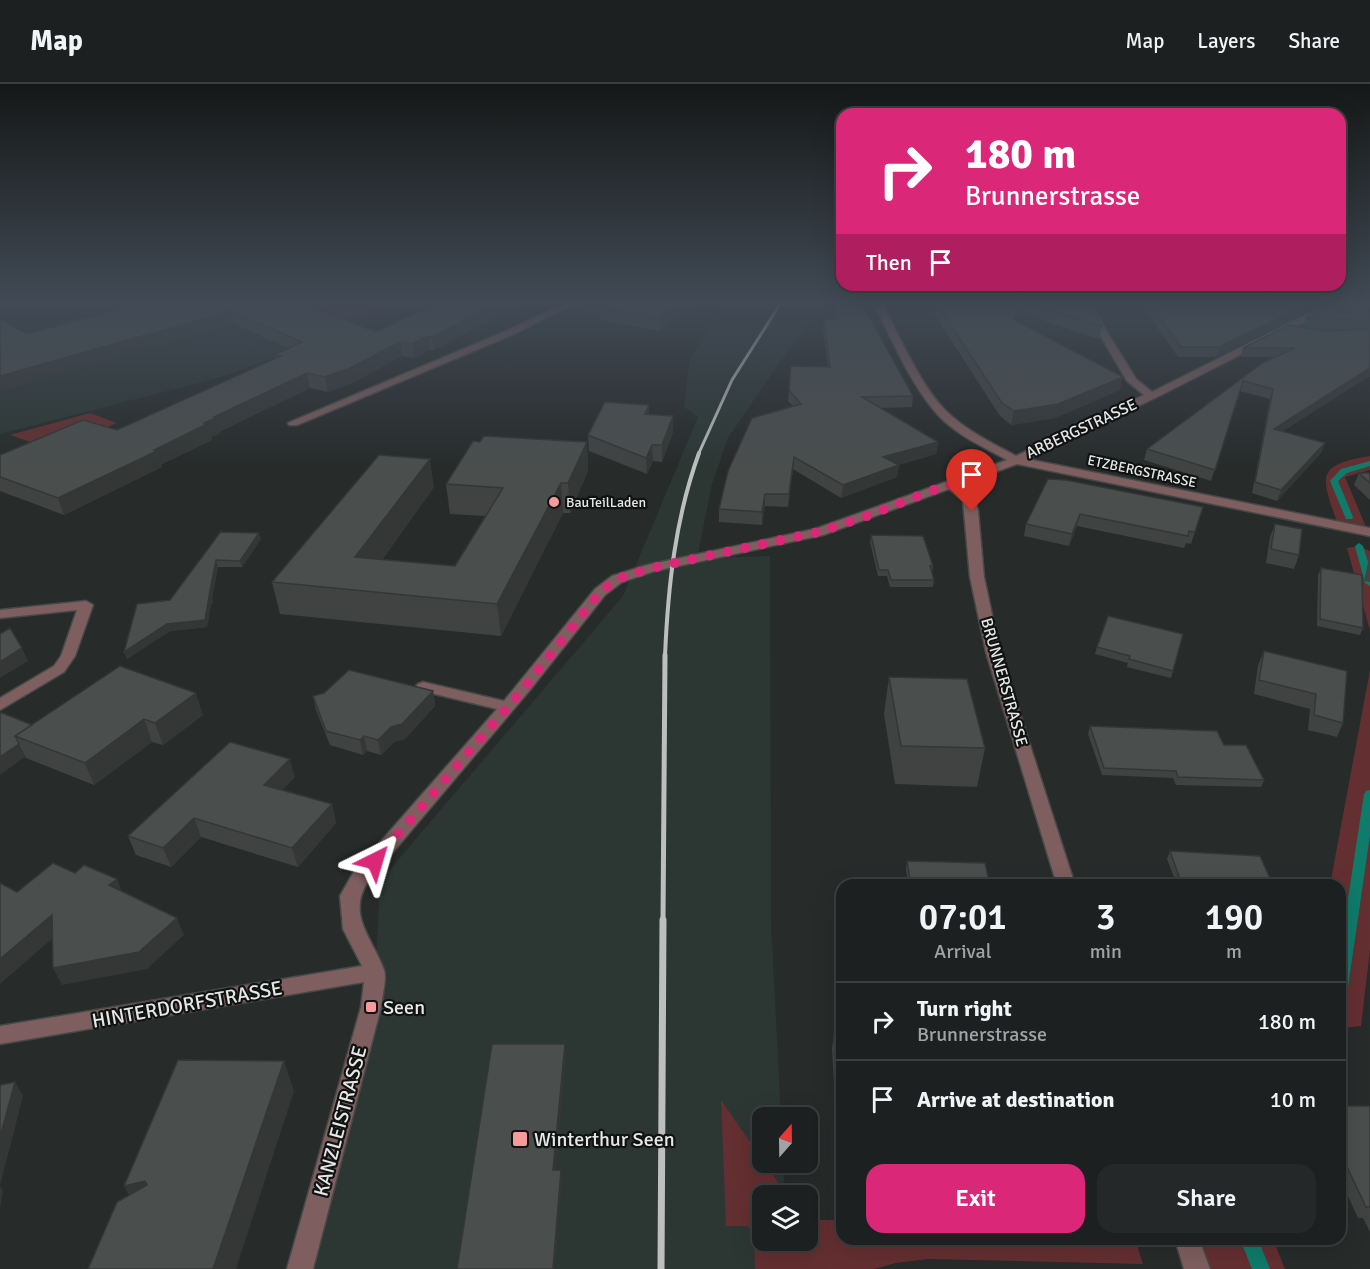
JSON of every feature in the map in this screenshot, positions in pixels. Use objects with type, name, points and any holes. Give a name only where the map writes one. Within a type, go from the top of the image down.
[{"type":"street","points":[[293,423],[453,356]]},
{"type":"street","name":"ETZBERGSTRASSE","points":[[906,356],[919,380],[941,412],[976,439],[1016,460],[1370,532]]},
{"type":"street","points":[[1117,356],[1132,381],[1151,396]]},
{"type":"street","name":"ARBERGSTRASSE","points":[[375,972],[353,929],[349,896],[360,878],[508,707],[600,592],[617,579],[644,570],[819,532],[867,516],[1016,460],[1230,356]]},
{"type":"street","name":"BRUNNERSTRASSE","points":[[949,484],[969,500],[972,511],[977,576],[993,652],[1064,879]]},
{"type":"street","points":[[0,614],[86,605],[68,656],[59,669],[0,705]]},
{"type":"street","points":[[423,687],[508,707]]},
{"type":"street","name":"HINTERDORFSTRASSE","points":[[0,1035],[375,972]]},
{"type":"street","name":"KANZLEISTRASSE","points":[[300,1269],[371,1007],[375,972]]},
{"type":"street","points":[[1188,1245],[1197,1269]]},
{"type":"shaded area","points":[[0,356],[279,356],[222,377],[0,434]]},
{"type":"shaded area","points":[[692,356],[784,356],[728,438],[712,484],[697,558],[770,556],[771,923],[780,1107],[752,1107],[752,1173],[784,1173],[784,1185],[752,1185],[752,1251],[772,1251],[788,1269],[295,1269],[376,964],[380,881],[623,596],[698,417],[684,407],[689,361]]},
{"type":"shaded area","points":[[90,413],[117,423],[53,450],[10,435]]},
{"type":"shaded area","points":[[1370,456],[1370,470],[1345,477],[1366,527],[1337,522],[1328,494],[1327,475],[1339,464]]},
{"type":"shaded area","points":[[1359,546],[1370,551],[1370,631],[1347,548]]},
{"type":"shaded area","points":[[1370,670],[1370,950],[1361,1026],[1346,1027],[1346,879],[1331,879]]},
{"type":"shaded area","points":[[721,1100],[752,1145],[752,1173],[772,1173],[780,1185],[752,1185],[752,1230],[747,1226],[726,1226]]},
{"type":"shaded area","points":[[818,1220],[836,1220],[836,1245],[1137,1245],[1143,1264],[928,1259],[896,1263],[874,1269],[755,1269],[755,1251],[818,1251]]},
{"type":"shaded area","points":[[1189,1245],[1275,1245],[1285,1269],[1197,1269]]},
{"type":"building","points":[[0,356],[70,356],[0,376]]},
{"type":"building","points":[[280,356],[372,356],[325,377],[307,373],[214,417],[216,418],[204,423],[207,424],[154,450],[157,451],[58,498],[0,477],[0,455],[83,420],[117,430]]},
{"type":"building","points":[[829,356],[891,356],[913,396],[862,397],[938,442],[883,457],[899,465],[843,485],[794,457],[789,494],[765,494],[762,512],[719,509],[728,471],[752,418],[801,404],[789,390],[791,366],[830,367]]},
{"type":"building","points":[[971,356],[1083,356],[1123,377],[1058,404],[1014,411],[1002,403]]},
{"type":"building","points":[[1277,356],[1370,356],[1370,368],[1274,429],[1325,443],[1281,490],[1255,482],[1273,389],[1243,381],[1215,470],[1147,449],[1264,362]]},
{"type":"building","points":[[605,402],[649,405],[645,414],[673,416],[662,445],[652,445],[646,458],[588,435]]},
{"type":"building","points":[[484,436],[587,442],[568,483],[561,483],[497,604],[272,582],[379,455],[430,459],[355,557],[455,566],[503,488],[446,484],[473,441],[480,442]]},
{"type":"building","points":[[1359,473],[1370,473],[1370,483]]},
{"type":"building","points":[[1048,479],[1066,480],[1203,507],[1195,532],[1189,531],[1188,536],[1080,514],[1072,534],[1026,524]]},
{"type":"building","points":[[1275,524],[1302,529],[1299,555],[1271,549]]},
{"type":"building","points":[[222,530],[221,532],[259,533],[240,561],[216,560],[205,620],[167,624],[124,652],[137,604],[170,600]]},
{"type":"building","points":[[871,535],[923,536],[933,566],[930,566],[934,580],[891,580],[888,570],[879,570]]},
{"type":"building","points":[[1321,568],[1362,575],[1363,628],[1320,619]]},
{"type":"building","points":[[1108,616],[1183,634],[1173,671],[1129,659],[1130,656],[1097,647]]},
{"type":"building","points":[[10,628],[22,648],[0,662],[0,634]]},
{"type":"building","points":[[1264,651],[1347,671],[1343,723],[1314,715],[1316,694],[1259,680]]},
{"type":"building","points":[[120,666],[196,693],[155,723],[144,719],[85,763],[15,736]]},
{"type":"building","points":[[349,670],[433,691],[402,724],[391,727],[378,740],[364,736],[360,740],[326,731],[313,696],[324,693]]},
{"type":"building","points":[[889,677],[967,679],[985,748],[901,746]]},
{"type":"building","points":[[0,712],[32,725],[15,736],[19,744],[0,757]]},
{"type":"building","points":[[1090,726],[1217,731],[1224,745],[1246,745],[1264,780],[1178,777],[1176,771],[1104,768]]},
{"type":"building","points":[[230,742],[290,759],[264,785],[332,804],[292,848],[194,818],[163,848],[128,836]]},
{"type":"building","points":[[1170,851],[1260,856],[1270,879],[1180,879]]},
{"type":"building","points":[[907,861],[985,863],[989,879],[910,879]]},
{"type":"building","points":[[53,863],[75,873],[84,865],[117,879],[109,885],[177,918],[139,952],[53,968],[52,915],[0,959],[0,883],[17,892]]},
{"type":"building","points":[[834,1034],[836,1034],[836,1062]]},
{"type":"building","points":[[492,1044],[565,1044],[553,1170],[561,1170],[553,1269],[457,1269]]},
{"type":"building","points":[[178,1060],[284,1061],[213,1269],[88,1269],[117,1202],[147,1185],[145,1181],[124,1186]]},
{"type":"building","points":[[15,1082],[0,1137],[0,1085]]},
{"type":"building","points":[[1346,1106],[1370,1106],[1370,1207],[1366,1207],[1346,1165]]},
{"type":"waterway","points":[[1349,517],[1334,481],[1344,471],[1370,463]]},
{"type":"waterway","points":[[1359,546],[1370,583]]},
{"type":"waterway","points":[[1346,954],[1370,794]]},
{"type":"waterway","points":[[1251,1245],[1261,1269]]},
{"type":"railway","points":[[698,455],[732,380],[747,356]]},
{"type":"railway","points":[[665,656],[668,604],[678,528],[699,453]]},
{"type":"railway","points":[[663,921],[665,655]]},
{"type":"railway","points":[[661,1269],[663,920]]},
{"type":"place","name":"BauTeilLaden","points":[[554,502]]},
{"type":"place","name":"Seen","points":[[371,1007]]},
{"type":"place","name":"Winterthur Seen","points":[[520,1139]]},
{"type":"route","points":[[375,861],[525,687],[600,592],[617,579],[652,568],[819,532],[949,484],[969,500],[972,511]]}]
